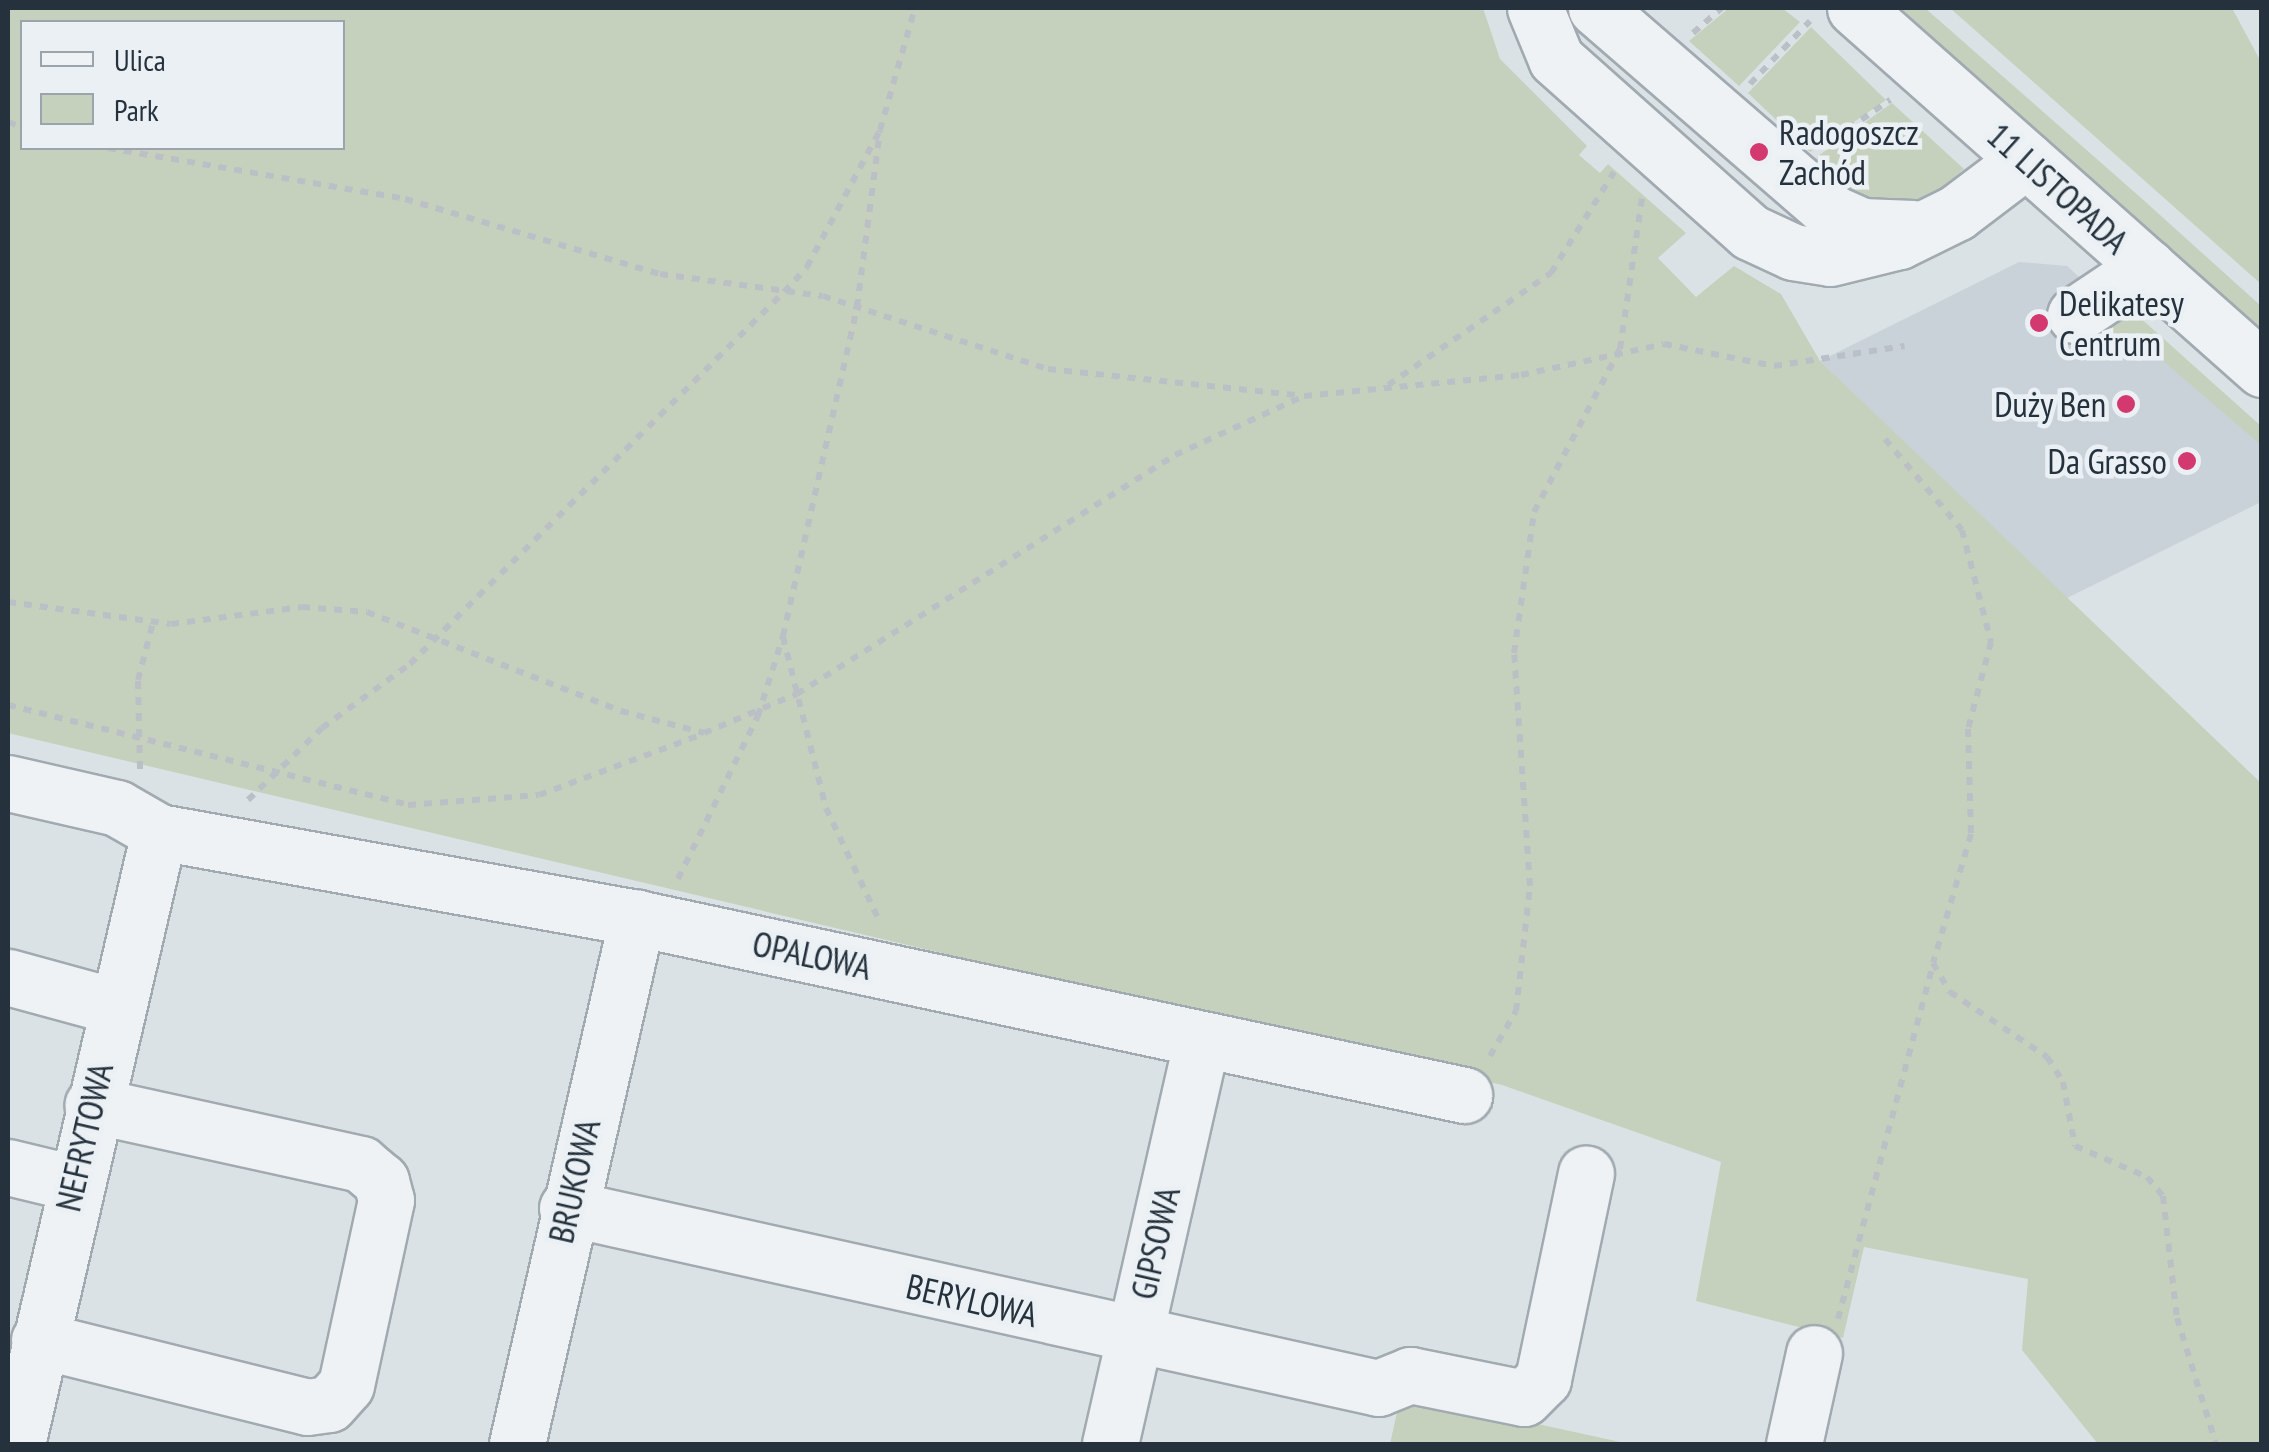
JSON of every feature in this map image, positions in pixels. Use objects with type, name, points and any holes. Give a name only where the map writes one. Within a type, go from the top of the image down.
[{"type":"street","points":[[1536,8],[1556,59],[1750,232],[1830,258],[1930,226],[2026,160]]},
{"type":"street","points":[[1596,8],[1833,213],[1862,226],[1930,226]]},
{"type":"street","name":"11 LISTOPADA","points":[[1855,8],[2262,369]]},
{"type":"street","points":[[2075,315],[2146,267]]},
{"type":"street","points":[[8,783],[117,808],[159,832]]},
{"type":"street","name":"OPALOWA","points":[[159,832],[213,835],[636,918],[1201,1042],[1464,1095]]},
{"type":"street","name":"NEFRYTOWA","points":[[17,1444],[31,1316],[74,1183],[159,832]]},
{"type":"street","name":"BRUKOWA","points":[[516,1444],[636,918]]},
{"type":"street","points":[[8,977],[114,1006]]},
{"type":"street","name":"GIPSOWA","points":[[1110,1444],[1201,1042]]},
{"type":"street","points":[[31,1316],[307,1407],[330,1404],[346,1385],[386,1200],[381,1181],[361,1164],[92,1105]]},
{"type":"street","points":[[8,1167],[74,1183]]},
{"type":"street","name":"BERYLOWA","points":[[567,1208],[1134,1338],[1378,1388],[1410,1375],[1538,1394],[1586,1172]]},
{"type":"street","points":[[1794,1444],[1814,1353]]},
{"type":"path","points":[[636,918],[668,900],[758,716],[783,636],[857,307],[880,130],[915,8]]},
{"type":"path","points":[[1680,43],[1722,8]]},
{"type":"path","points":[[1807,158],[1895,97]]},
{"type":"path","points":[[213,835],[272,774],[434,636],[784,292],[807,267],[880,130]]},
{"type":"path","points":[[121,150],[315,179],[660,274],[857,307],[1048,369],[1304,396],[1521,376],[1620,349],[1664,344],[1774,366],[1904,346]]},
{"type":"path","points":[[1383,388],[1551,273],[1616,170]]},
{"type":"path","points":[[1464,1095],[1516,1010],[1530,886],[1514,653],[1534,512],[1620,349],[1643,194]]},
{"type":"path","points":[[8,705],[408,805],[496,800],[583,783],[704,733],[758,716],[1088,505],[1304,396]]},
{"type":"path","points":[[1814,1353],[1836,1326],[1883,1172],[1933,962],[1970,834],[1968,729],[1991,642],[1962,530],[1885,439]]},
{"type":"path","points":[[8,602],[153,622],[338,607],[434,636],[654,723],[704,733]]},
{"type":"path","points":[[153,622],[134,739],[159,832]]},
{"type":"path","points":[[783,636],[826,808],[911,977]]},
{"type":"path","points":[[1933,962],[1950,992],[2047,1057],[2063,1082],[2075,1146],[2147,1176],[2163,1196],[2177,1318],[2216,1444]]},
{"type":"shaded area","points":[[2019,262],[2067,266],[2261,443],[2261,502],[2065,599],[1820,361]]},
{"type":"green space","points":[[8,8],[1483,8],[1500,59],[1587,146],[1579,155],[1600,173],[1608,164],[1686,233],[1658,258],[1696,297],[1734,266],[1781,294],[1820,361],[2261,783],[2261,1444],[2098,1444],[2022,1350],[2028,1279],[1864,1247],[1843,1338],[1696,1301],[1721,1162],[1502,1085],[8,733]]},
{"type":"green space","points":[[1729,8],[1782,8],[1800,22],[1739,86],[1689,41]]},
{"type":"green space","points":[[1899,8],[1925,8],[2140,197],[2261,306],[2261,330]]},
{"type":"green space","points":[[1950,8],[2232,8],[2261,62],[2261,284]]},
{"type":"green space","points":[[1811,27],[1886,100],[1810,152],[1748,93]]},
{"type":"green space","points":[[1892,103],[1964,169],[1925,203],[1884,210],[1812,170],[1818,156]]},
{"type":"green space","points":[[2127,306],[2261,426],[2261,445],[2133,335],[2112,336],[2105,319]]},
{"type":"green space","points":[[1401,1394],[1625,1443],[1625,1444],[1390,1444]]},
{"type":"place","name":"Radogoszcz Zachód","points":[[1759,152]]},
{"type":"place","name":"Delikatesy Centrum","points":[[2039,323]]},
{"type":"place","name":"Duży Ben","points":[[2126,404]]},
{"type":"place","name":"Da Grasso","points":[[2187,461]]}]
